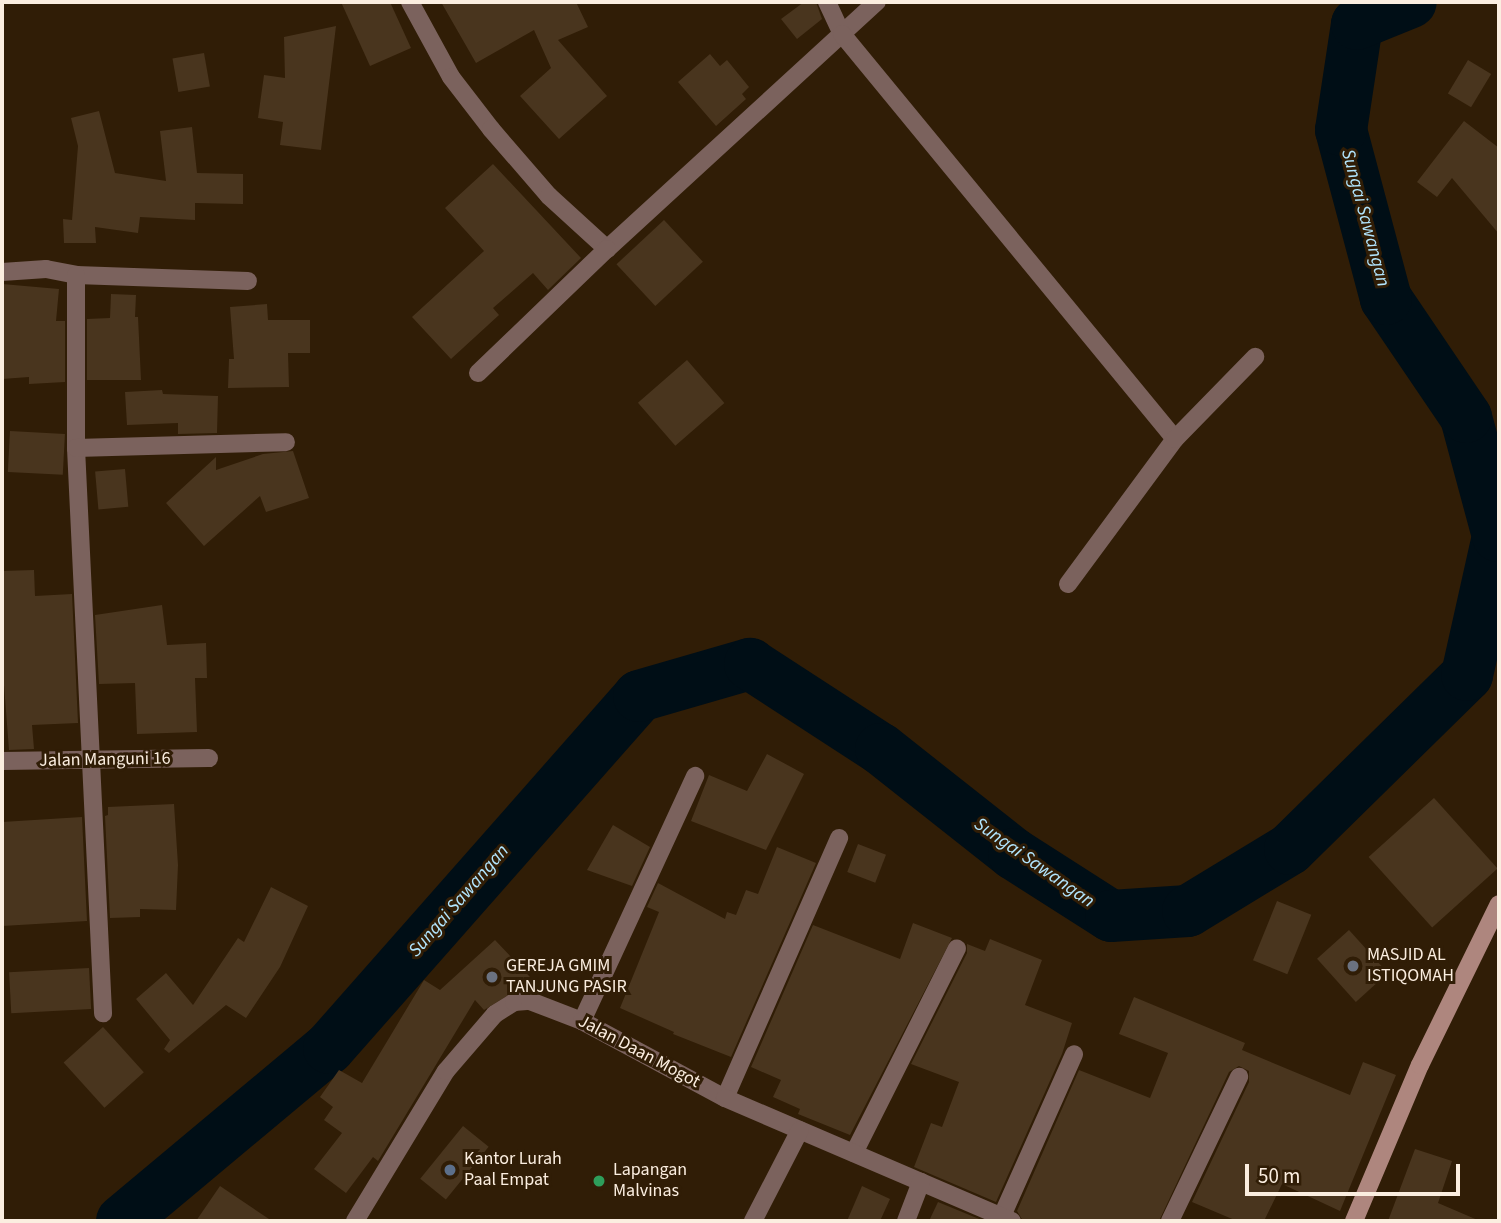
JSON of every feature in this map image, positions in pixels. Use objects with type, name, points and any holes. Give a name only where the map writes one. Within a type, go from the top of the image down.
[{"type":"main road","points":[[1354,1221],[1420,1065],[1499,904]]},
{"type":"street","points":[[410,2],[451,77],[491,130],[549,196],[607,249]]},
{"type":"street","points":[[827,2],[842,34],[1175,439]]},
{"type":"street","points":[[478,373],[607,249],[877,2]]},
{"type":"street","points":[[2,272],[46,269],[76,275],[248,281]]},
{"type":"street","points":[[76,275],[76,449],[103,1013]]},
{"type":"street","points":[[1068,584],[1175,439],[1255,357]]},
{"type":"street","points":[[76,449],[286,442]]},
{"type":"street","name":"Jalan Manguni 16","points":[[2,761],[209,758]]},
{"type":"street","points":[[582,1021],[695,776]]},
{"type":"street","points":[[725,1098],[839,838]]},
{"type":"street","points":[[854,1153],[957,948]]},
{"type":"street","name":"Jalan Daan Mogot","points":[[355,1221],[446,1071],[495,1014],[514,1002],[530,1001],[582,1021],[725,1098],[1007,1219]]},
{"type":"street","points":[[1007,1219],[1074,1054]]},
{"type":"street","points":[[1170,1221],[1239,1077]]},
{"type":"street","points":[[753,1221],[800,1130]]},
{"type":"street","points":[[906,1221],[921,1182]]},
{"type":"building","points":[[341,2],[390,2],[411,48],[370,66]]},
{"type":"building","points":[[441,2],[576,2],[588,27],[558,40],[607,96],[559,139],[520,96],[551,68],[534,30],[476,63]]},
{"type":"building","points":[[804,2],[816,2],[822,19],[797,39],[781,19]]},
{"type":"building","points":[[336,26],[321,150],[280,145],[283,122],[258,118],[264,75],[285,78],[284,37]]},
{"type":"building","points":[[204,53],[210,86],[178,92],[172,59]]},
{"type":"building","points":[[710,54],[720,66],[727,60],[749,87],[742,94],[746,99],[716,126],[678,82]]},
{"type":"building","points":[[1468,60],[1491,74],[1471,107],[1448,93]]},
{"type":"building","points":[[99,111],[115,173],[166,181],[160,131],[192,127],[197,173],[243,174],[243,204],[195,203],[195,220],[140,217],[138,233],[95,227],[96,243],[64,243],[63,219],[72,220],[78,146],[71,118]]},
{"type":"building","points":[[1464,121],[1499,148],[1499,234],[1452,178],[1437,197],[1417,182]]},
{"type":"building","points":[[493,164],[581,258],[548,290],[533,273],[493,308],[499,315],[451,359],[412,317],[484,251],[445,208]]},
{"type":"building","points":[[664,220],[703,262],[655,306],[616,264]]},
{"type":"building","points":[[2,284],[59,289],[56,321],[65,321],[65,382],[29,384],[29,377],[2,379]]},
{"type":"building","points":[[111,294],[136,295],[135,317],[138,317],[141,380],[87,380],[87,319],[110,318]]},
{"type":"building","points":[[267,304],[268,320],[310,320],[310,353],[288,353],[289,387],[228,388],[229,359],[234,359],[230,307]]},
{"type":"building","points":[[687,360],[724,403],[675,446],[638,403]]},
{"type":"building","points":[[162,390],[163,394],[218,396],[217,433],[178,434],[178,423],[127,425],[125,392]]},
{"type":"building","points":[[10,431],[65,434],[63,475],[8,472]]},
{"type":"building","points":[[293,451],[309,498],[266,512],[260,496],[204,546],[166,503],[216,457],[216,470],[263,454]]},
{"type":"building","points":[[125,469],[128,507],[98,509],[95,472]]},
{"type":"building","points":[[34,570],[35,596],[72,594],[78,723],[32,725],[34,749],[9,750],[2,659],[2,571]]},
{"type":"building","points":[[162,605],[167,645],[206,643],[207,678],[195,678],[197,732],[137,734],[135,683],[99,684],[95,615]]},
{"type":"building","points":[[767,754],[804,774],[766,850],[691,821],[709,775],[747,791]]},
{"type":"building","points":[[1434,798],[1498,869],[1432,927],[1369,857]]},
{"type":"building","points":[[174,804],[178,865],[176,910],[140,909],[140,917],[110,918],[105,816],[108,815],[108,807]]},
{"type":"building","points":[[82,817],[87,921],[2,926],[2,822]]},
{"type":"building","points":[[613,825],[650,847],[632,886],[587,870]]},
{"type":"building","points":[[858,844],[886,855],[875,883],[847,872]]},
{"type":"building","points":[[777,847],[816,863],[731,1057],[673,1034],[674,1032],[620,1008],[659,912],[647,907],[658,883],[725,919],[727,912],[736,915],[746,890],[758,894]]},
{"type":"building","points":[[271,887],[308,906],[280,967],[246,1018],[226,1005],[169,1053],[164,1049],[170,1040],[136,999],[166,973],[193,1005],[238,938],[244,942]]},
{"type":"building","points":[[1277,901],[1311,915],[1287,974],[1253,960]]},
{"type":"building","points":[[913,923],[952,938],[850,1135],[798,1114],[800,1109],[773,1097],[781,1080],[751,1067],[813,925],[900,959]]},
{"type":"building","name":"MASJID AL ISTIQOMAH","points":[[1349,930],[1388,973],[1356,1002],[1317,959]]},
{"type":"building","points":[[990,939],[1042,960],[1025,1005],[1072,1023],[1062,1054],[996,1202],[914,1167],[931,1123],[942,1127],[959,1082],[911,1064],[967,953],[967,944],[985,951]]},
{"type":"building","points":[[495,940],[530,977],[515,991],[484,1010],[475,1000],[378,1161],[373,1157],[346,1193],[314,1169],[342,1133],[324,1120],[333,1107],[320,1097],[339,1070],[362,1083],[424,980],[440,990]]},
{"type":"building","points":[[89,968],[91,1009],[11,1013],[9,972]]},
{"type":"building","points":[[1134,997],[1245,1043],[1242,1050],[1350,1095],[1363,1062],[1396,1075],[1340,1211],[1282,1184],[1264,1221],[1237,1221],[1192,1202],[1249,1082],[1249,1071],[1239,1066],[1229,1072],[1159,1221],[1023,1221],[1017,1211],[1079,1070],[1150,1098],[1168,1053],[1119,1034]]},
{"type":"building","points":[[103,1027],[144,1072],[104,1108],[64,1062]]},
{"type":"building","name":"Kantor Lurah Paal Empat","points":[[463,1126],[489,1147],[446,1200],[420,1179]]},
{"type":"building","points":[[1415,1149],[1452,1161],[1438,1203],[1480,1221],[1388,1221]]},
{"type":"building","points":[[220,1186],[272,1221],[196,1221]]},
{"type":"building","points":[[862,1186],[890,1199],[880,1221],[847,1221]]},
{"type":"building","points":[[938,1202],[984,1221],[929,1221]]},
{"type":"waterway","name":"Sungai Sawangan","points":[[122,1221],[329,1048],[639,696],[750,664],[881,749],[1014,854],[1111,916],[1188,911],[1290,849],[1467,675],[1498,536],[1466,417],[1386,299],[1341,130],[1357,24],[1411,2]]},
{"type":"place","name":"MASJID AL ISTIQOMAH","points":[[1353,966]]},
{"type":"place","name":"GEREJA GMIM TANJUNG PASIR","points":[[492,977]]},
{"type":"place","name":"Kantor Lurah Paal Empat","points":[[450,1170]]},
{"type":"place","name":"Lapangan Malvinas","points":[[599,1181]]}]
